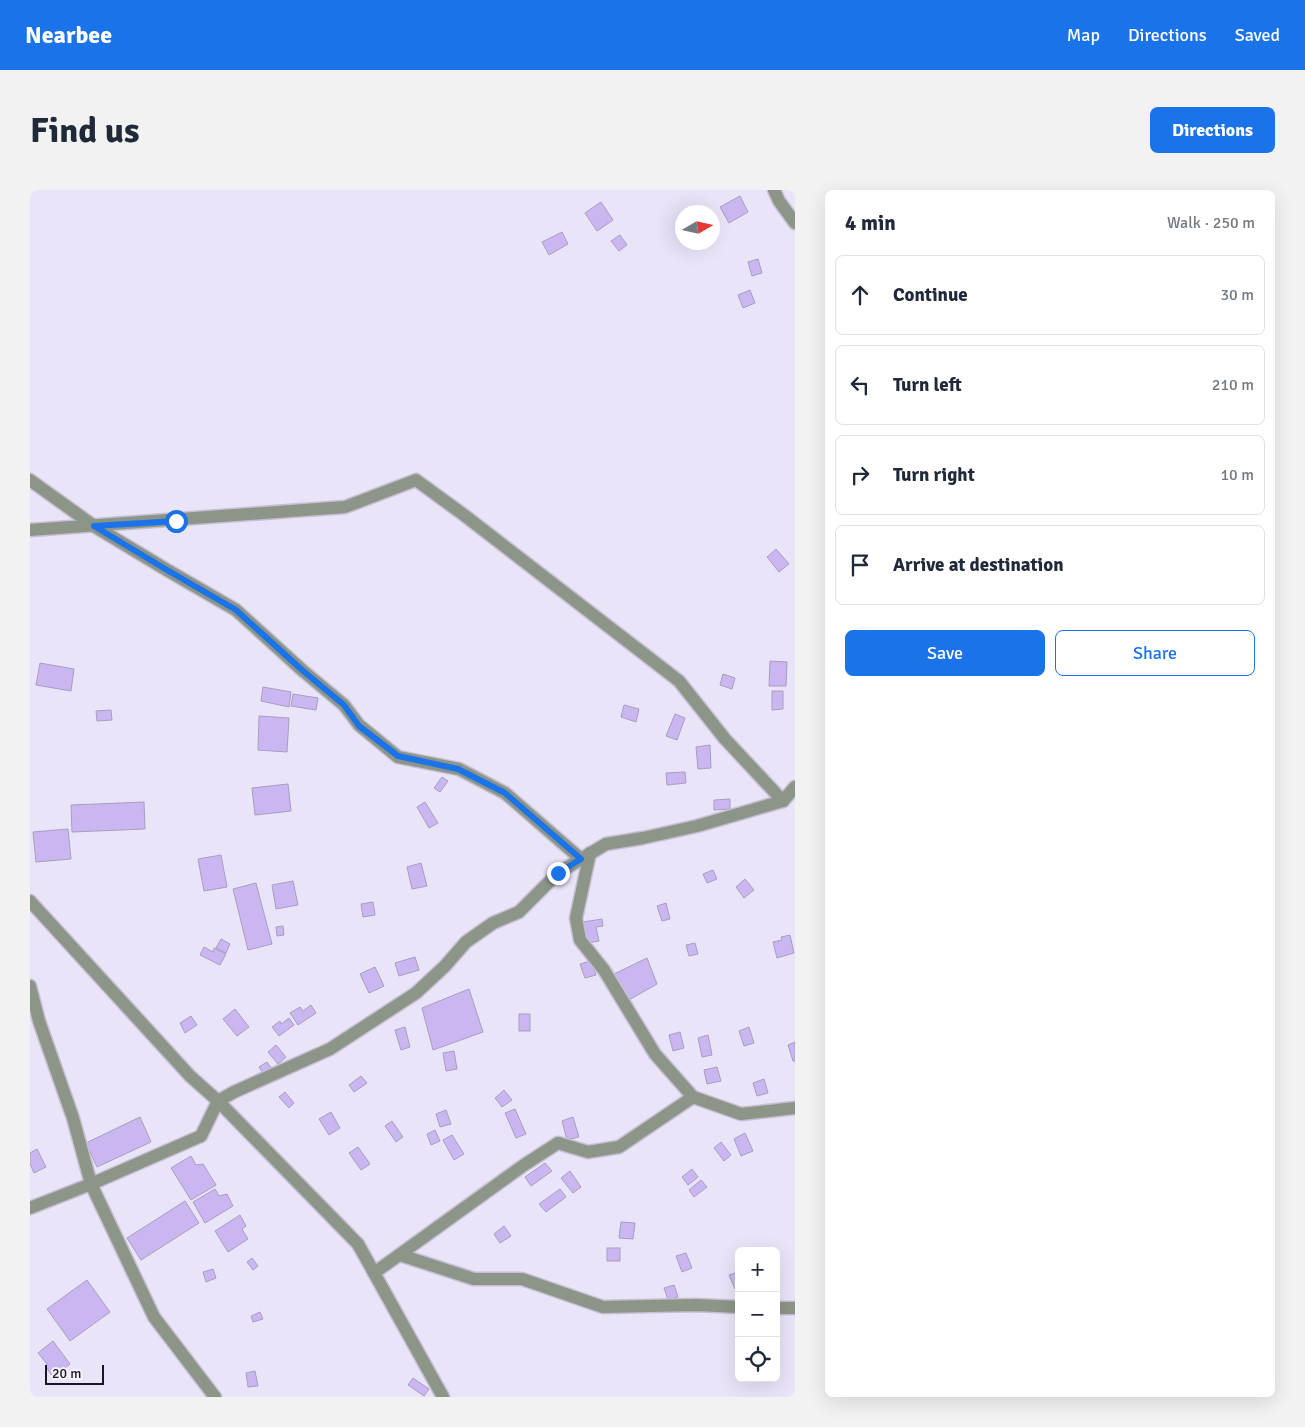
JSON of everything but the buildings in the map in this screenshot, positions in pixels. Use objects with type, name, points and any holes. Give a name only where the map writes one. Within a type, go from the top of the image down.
[{"type":"street","points":[[774,190],[779,202],[795,223]]},
{"type":"street","points":[[30,480],[94,526],[236,610],[344,705],[359,726],[398,756],[458,769],[505,793],[585,856]]},
{"type":"street","points":[[30,530],[345,507],[416,480],[679,680],[724,739],[783,801]]},
{"type":"street","points":[[30,1208],[91,1184],[201,1136],[218,1102],[234,1092],[330,1049],[416,993],[445,966],[466,942],[493,923],[519,912],[558,873],[606,844],[697,826],[783,801],[795,787]]},
{"type":"street","points":[[585,856],[576,918],[580,940],[604,970],[655,1054],[693,1097],[741,1114],[795,1108]]},
{"type":"street","points":[[30,901],[190,1076],[358,1244],[443,1397]]},
{"type":"street","points":[[30,986],[39,1021],[72,1118],[91,1184],[154,1317],[215,1397]]},
{"type":"street","points":[[374,1273],[558,1143],[588,1152],[619,1147],[693,1097]]},
{"type":"street","points":[[400,1255],[474,1279],[522,1279],[603,1307],[696,1305],[735,1307]]},
{"type":"street","points":[[780,1308],[795,1308]]},
{"type":"route","points":[[176,521],[94,526],[236,610],[344,705],[359,726],[398,756],[458,769],[505,793],[581,859],[558,873]]}]
